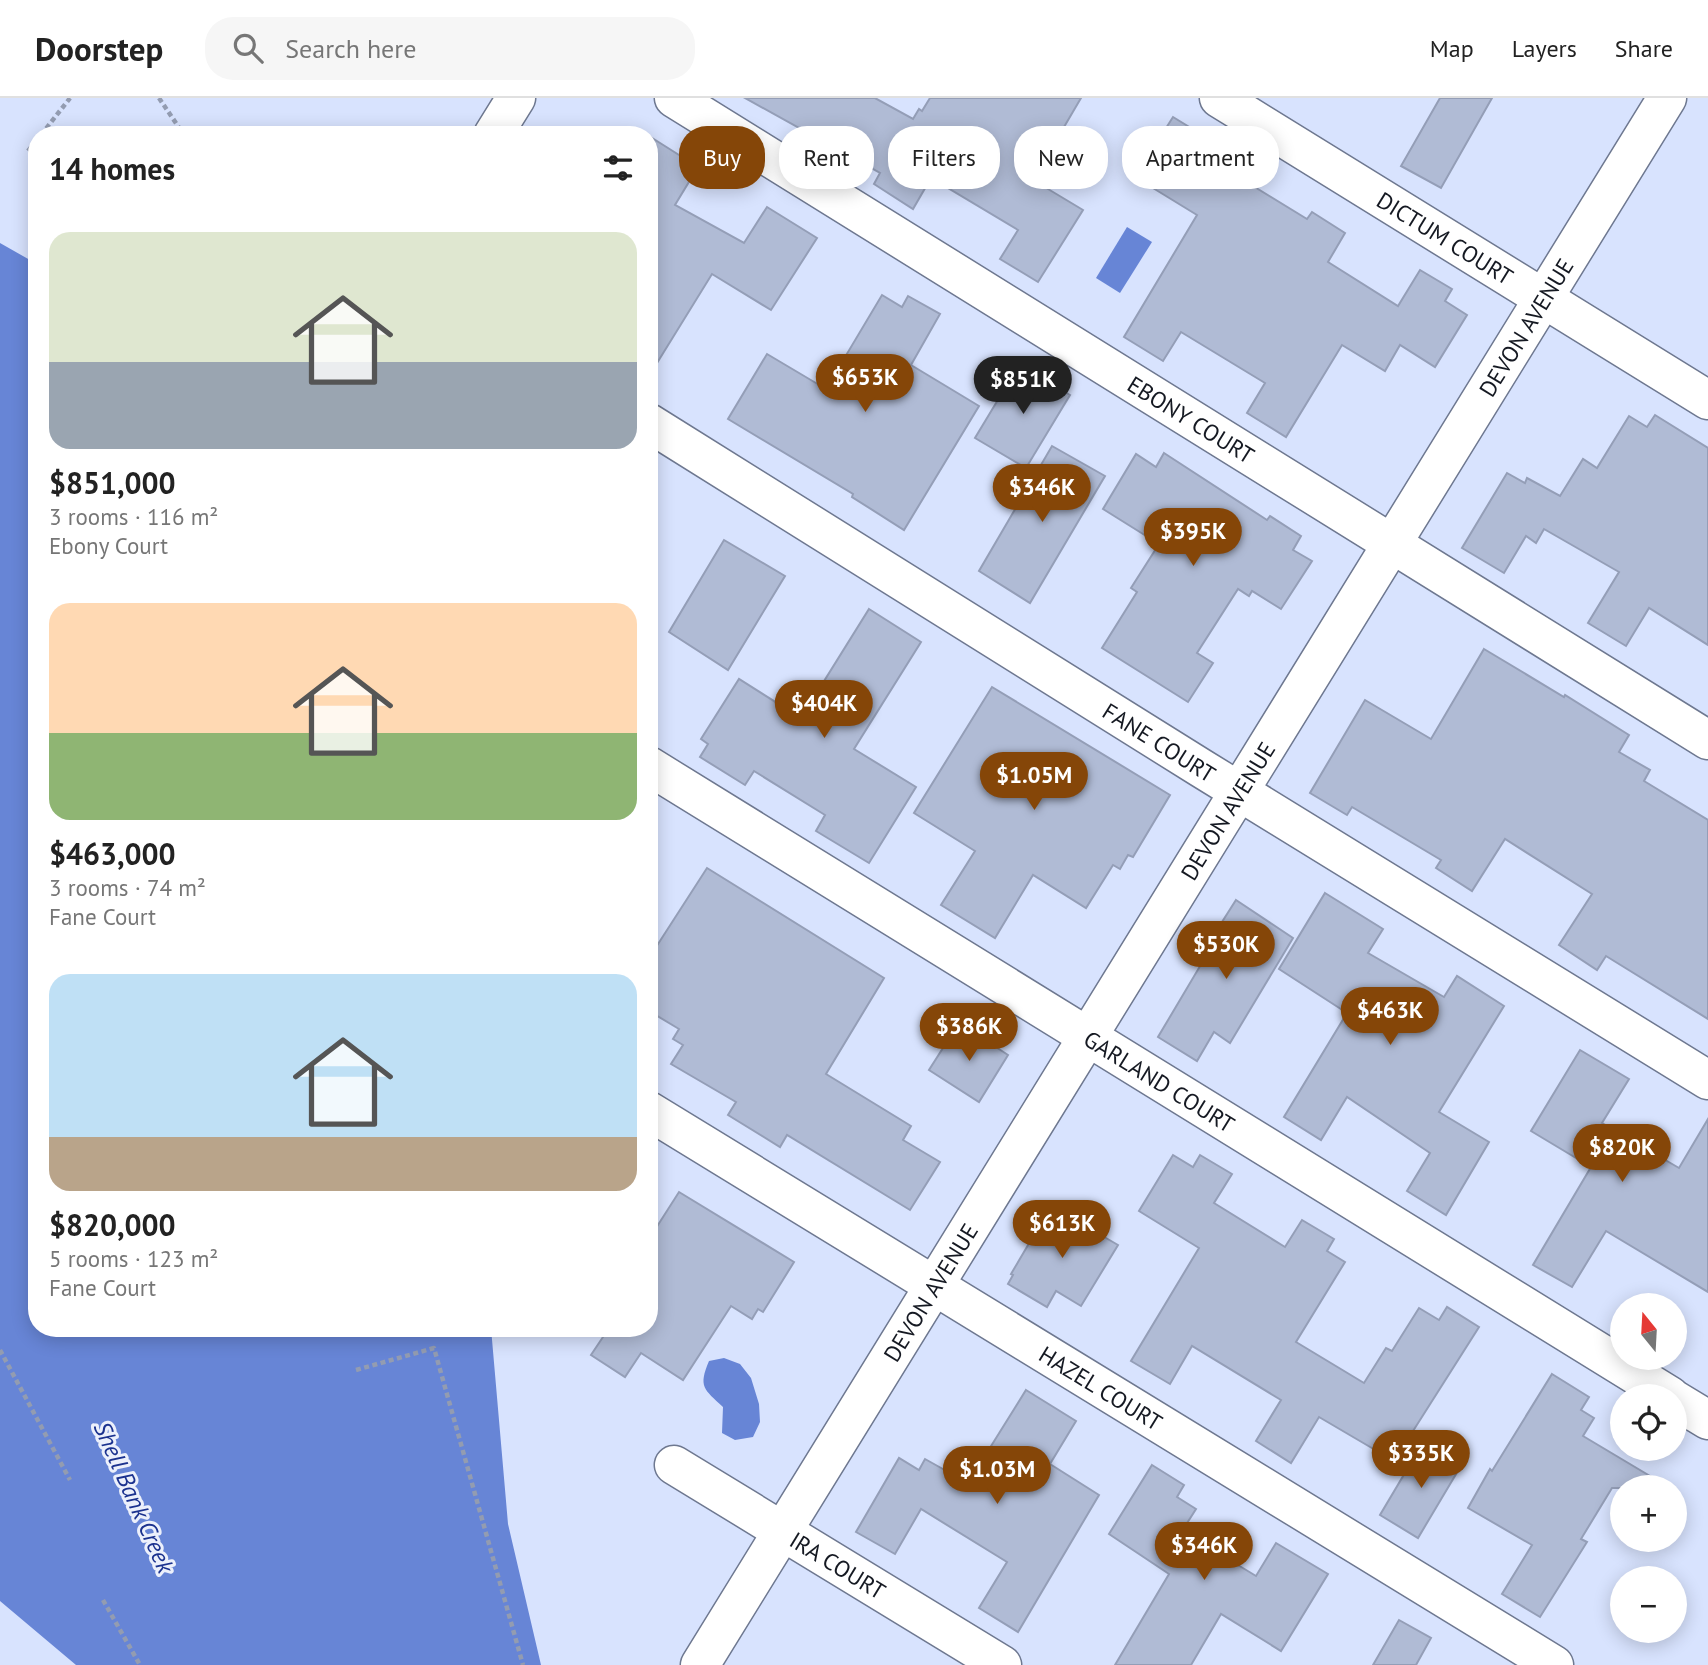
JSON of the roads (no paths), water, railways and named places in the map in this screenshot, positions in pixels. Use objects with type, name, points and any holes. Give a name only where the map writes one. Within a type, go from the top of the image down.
[{"type":"street","points":[[499,126],[516,98]]},
{"type":"street","name":"EBONY COURT","points":[[674,98],[1708,740]]},
{"type":"street","name":"DICTUM COURT","points":[[1219,98],[1708,400]]},
{"type":"street","name":"DEVON AVENUE","points":[[700,1665],[1667,98]]},
{"type":"street","name":"FANE COURT","points":[[658,429],[1708,1080]]},
{"type":"street","name":"GARLAND COURT","points":[[658,772],[1650,1384]]},
{"type":"street","name":"HAZEL COURT","points":[[658,1117],[1554,1665]]},
{"type":"street","points":[[1687,1407],[1708,1420]]},
{"type":"street","name":"IRA COURT","points":[[674,1465],[1002,1665]]},
{"type":"water","points":[[1127,227],[1152,242],[1120,293],[1096,278]]},
{"type":"water","name":"Shell Bank Creek","points":[[0,243],[28,259],[28,1337],[492,1337],[508,1524],[541,1665],[76,1665],[0,1601]]},
{"type":"water","points":[[724,1358],[740,1364],[751,1378],[759,1404],[760,1422],[753,1437],[735,1440],[722,1433],[723,1407],[705,1387],[704,1377],[709,1361]]}]
